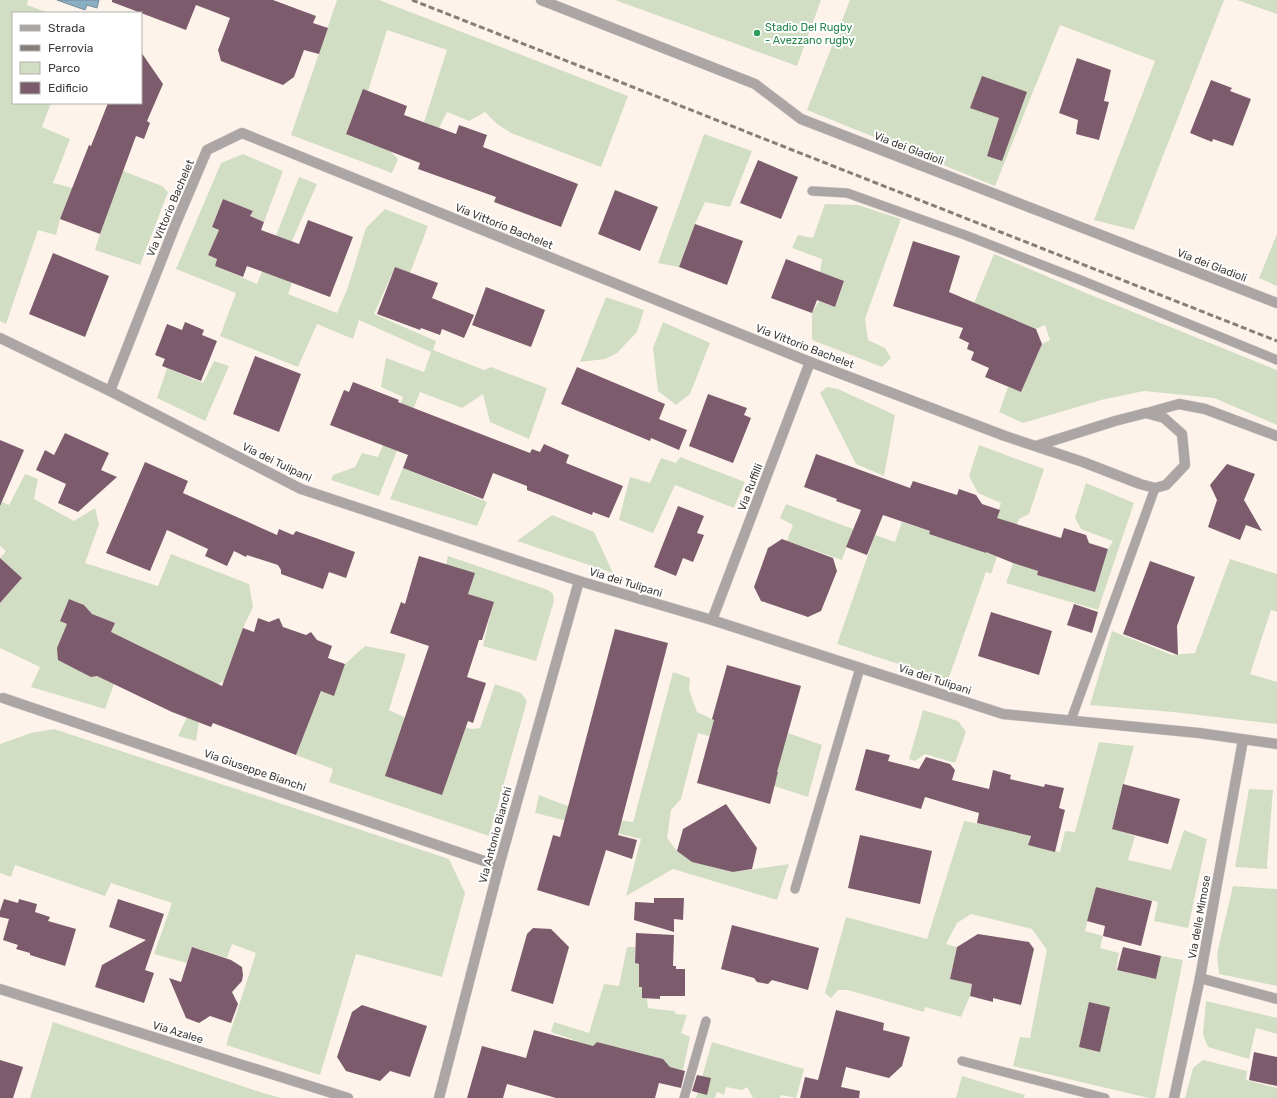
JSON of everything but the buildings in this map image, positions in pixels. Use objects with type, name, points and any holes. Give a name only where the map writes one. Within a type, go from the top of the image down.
[{"type":"street","name":"Via dei Gladioli","points":[[541,0],[755,84],[801,119],[1277,303]]},
{"type":"street","name":"Via Vittorio Bachelet","points":[[110,391],[176,223],[207,150],[242,133],[810,362],[1005,436],[1155,488]]},
{"type":"street","name":"Via dei Tulipani","points":[[0,338],[110,391],[301,489],[579,581],[712,620],[1003,714],[1199,733],[1277,744]]},
{"type":"street","name":"Via Ruffilli","points":[[712,620],[810,362]]},
{"type":"street","points":[[1036,446],[1115,421],[1179,404],[1205,410],[1277,436]]},
{"type":"street","points":[[1146,413],[1164,418],[1182,434],[1185,465],[1166,485],[1155,488]]},
{"type":"street","name":"Via Antonio Bianchi","points":[[439,1098],[499,866],[579,581]]},
{"type":"street","name":"Via Giuseppe Bianchi","points":[[3,698],[499,866]]},
{"type":"street","name":"Via delle Mimose","points":[[1174,1098],[1200,978],[1243,740]]},
{"type":"street","points":[[1200,978],[1277,999]]},
{"type":"street","name":"Via Azalee","points":[[0,989],[348,1098]]},
{"type":"lane","points":[[812,191],[847,193],[950,230],[1078,279],[1277,360]]},
{"type":"lane","points":[[1072,720],[1155,488]]},
{"type":"lane","points":[[795,889],[860,668]]},
{"type":"lane","points":[[684,1098],[706,1020]]},
{"type":"lane","points":[[962,1061],[1105,1098]]},
{"type":"green space","points":[[0,0],[28,0],[27,5],[46,12],[12,12],[12,104],[51,104],[42,127],[70,139],[53,183],[73,188],[60,219],[56,235],[38,230],[6,324],[0,321]]},
{"type":"green space","points":[[337,0],[379,0],[628,96],[601,167],[511,133],[497,124],[485,112],[469,121],[447,112],[439,128],[424,122],[447,50],[387,30],[368,91],[363,90],[346,133],[390,151],[398,159],[392,173],[291,135]]},
{"type":"green space","name":"Stadio Del Rugby - Avezzano rugby","points":[[615,0],[821,0],[797,66]]},
{"type":"green space","points":[[850,0],[1224,0],[1134,230],[1094,220],[1155,61],[1060,25],[995,186],[807,110]]},
{"type":"green space","points":[[1237,0],[1277,0],[1277,14]]},
{"type":"green space","points":[[704,134],[752,151],[730,207],[705,202],[679,267],[658,263]]},
{"type":"green space","points":[[243,154],[283,171],[264,222],[250,216],[253,211],[223,199],[212,227],[219,230],[208,255],[217,259],[215,266],[257,284],[299,177],[317,184],[278,277],[292,283],[288,294],[337,313],[347,290],[366,228],[385,209],[428,226],[410,273],[395,267],[374,314],[436,341],[433,350],[484,370],[491,367],[547,388],[529,439],[490,422],[483,394],[462,408],[420,392],[379,496],[331,480],[333,475],[355,467],[362,453],[378,457],[403,397],[381,387],[386,358],[424,372],[431,352],[359,320],[353,339],[317,324],[298,367],[220,336],[236,293],[176,269],[221,163]]},
{"type":"green space","points":[[123,171],[162,186],[168,192],[140,265],[95,250]]},
{"type":"green space","points":[[825,204],[858,205],[901,219],[865,319],[868,340],[885,348],[891,358],[882,367],[812,340],[812,313],[819,301],[835,307],[844,281],[820,272],[822,259],[792,248],[798,235],[813,238]]},
{"type":"green space","points":[[1277,234],[1277,286],[1259,278]]},
{"type":"green space","points":[[994,254],[1277,370],[1277,425],[1214,398],[1144,391],[1101,400],[1023,423],[999,412],[1008,387],[1021,392],[1042,344],[1050,340],[1045,325],[1036,329],[974,303]]},
{"type":"green space","points":[[606,297],[644,310],[637,332],[617,353],[605,359],[580,362]]},
{"type":"green space","points":[[663,322],[710,343],[690,394],[676,405],[658,391],[653,348]]},
{"type":"green space","points":[[214,361],[229,366],[205,421],[157,398],[167,368],[203,383]]},
{"type":"green space","points":[[827,387],[838,389],[895,415],[884,476],[856,464],[820,393]]},
{"type":"green space","points":[[979,445],[1044,469],[1029,514],[1019,519],[1010,541],[1003,540],[991,574],[986,572],[948,680],[837,644],[875,535],[895,542],[902,522],[930,531],[929,534],[986,553],[1001,503],[978,493],[969,476]]},
{"type":"green space","points":[[680,457],[745,482],[734,508],[675,485],[653,533],[619,520],[630,477],[650,483],[661,458],[676,463]]},
{"type":"green space","points":[[403,468],[487,502],[477,526],[390,499]]},
{"type":"green space","points":[[25,474],[38,479],[34,499],[74,521],[95,508],[99,524],[85,563],[158,586],[171,554],[249,584],[253,607],[243,628],[232,662],[318,700],[322,690],[334,695],[345,664],[365,646],[406,654],[389,710],[406,718],[409,706],[471,729],[480,728],[495,684],[521,693],[527,701],[489,836],[329,782],[333,769],[296,755],[312,713],[225,680],[212,688],[199,722],[196,741],[178,736],[205,679],[134,643],[114,684],[105,709],[31,687],[40,667],[0,648],[0,603],[22,578],[0,558],[6,551],[0,546],[0,501],[9,505]],"holes":[[[69,599],[84,605],[92,614],[115,623],[91,677],[85,674],[81,666],[67,624],[60,620]]]},
{"type":"green space","points":[[1086,483],[1134,503],[1098,610],[1006,583],[1013,563],[1038,571],[1037,575],[1095,592],[1108,549],[1113,541],[1081,529],[1075,518]]},
{"type":"green space","points":[[786,504],[853,529],[842,560],[787,541],[793,525],[780,518]]},
{"type":"green space","points":[[552,515],[594,532],[613,573],[517,541]]},
{"type":"green space","points":[[448,556],[548,590],[553,594],[554,601],[536,661],[483,646],[493,602],[468,594],[474,573],[446,565]]},
{"type":"green space","points":[[1230,559],[1277,574],[1277,612],[1271,610],[1250,674],[1277,682],[1277,724],[1173,712],[1090,705],[1112,631],[1172,655],[1195,653]]},
{"type":"green space","points":[[673,672],[690,678],[689,690],[697,712],[712,719],[786,740],[788,733],[822,745],[808,797],[774,786],[778,772],[742,762],[747,747],[698,733],[681,799],[671,810],[667,838],[677,851],[690,860],[734,872],[789,864],[777,900],[673,869],[626,896],[641,839],[535,813],[539,795],[585,812],[633,822]]},
{"type":"green space","points":[[923,710],[958,721],[966,732],[955,763],[925,754],[915,761],[909,759]]},
{"type":"green space","points":[[54,729],[449,859],[465,893],[442,977],[356,954],[320,1075],[226,1045],[256,953],[232,944],[227,958],[192,947],[187,963],[154,954],[172,903],[111,883],[105,896],[15,865],[11,877],[0,873],[0,744],[31,733]]},
{"type":"green space","points":[[1099,742],[1134,746],[1112,828],[1135,836],[1128,860],[1171,870],[1184,830],[1207,839],[1188,928],[1154,921],[1158,902],[1096,887],[1085,931],[1103,936],[1100,948],[1119,953],[1116,970],[1156,979],[1161,956],[1183,960],[1155,1098],[1149,1098],[1013,1066],[1020,1037],[1030,1038],[1047,950],[1032,929],[971,914],[957,923],[946,944],[957,947],[950,979],[972,984],[970,996],[961,1017],[925,1007],[924,1012],[848,990],[838,990],[831,998],[825,993],[846,917],[927,939],[964,821],[1005,829],[1032,828],[1028,845],[1060,852],[1065,831],[1075,832]]},
{"type":"green space","points":[[1249,789],[1273,790],[1267,865],[1268,869],[1235,867]]},
{"type":"green space","points":[[1233,886],[1277,889],[1277,986],[1219,974],[1217,954]]},
{"type":"green space","points":[[627,947],[635,947],[635,963],[639,964],[639,984],[642,987],[642,998],[647,998],[648,1008],[674,1011],[676,1014],[687,1015],[681,1033],[690,1037],[683,1070],[670,1067],[663,1059],[597,1042],[588,1051],[561,1098],[574,1040],[551,1032],[554,1022],[589,1033],[604,984],[619,986]]},
{"type":"green space","points":[[1206,1001],[1277,1018],[1277,1034],[1256,1028],[1249,1059],[1208,1047],[1203,1034]]},
{"type":"green space","points":[[53,1022],[263,1093],[282,1098],[30,1098]]},
{"type":"green space","points":[[712,1042],[804,1069],[796,1098],[781,1095],[780,1098],[753,1098],[747,1087],[742,1090],[726,1087],[724,1095],[717,1092],[715,1098],[696,1098]]},
{"type":"green space","points":[[1203,1060],[1247,1071],[1246,1080],[1277,1088],[1277,1098],[1185,1098],[1193,1068]]},
{"type":"green space","points":[[962,1076],[1025,1095],[1024,1098],[956,1098]]},
{"type":"water","points":[[57,0],[99,0],[97,8],[87,5],[85,10]]},
{"type":"railway","points":[[412,0],[1277,341]]},
{"type":"place","name":"Stadio Del Rugby - Avezzano rugby","points":[[757,33]]}]
